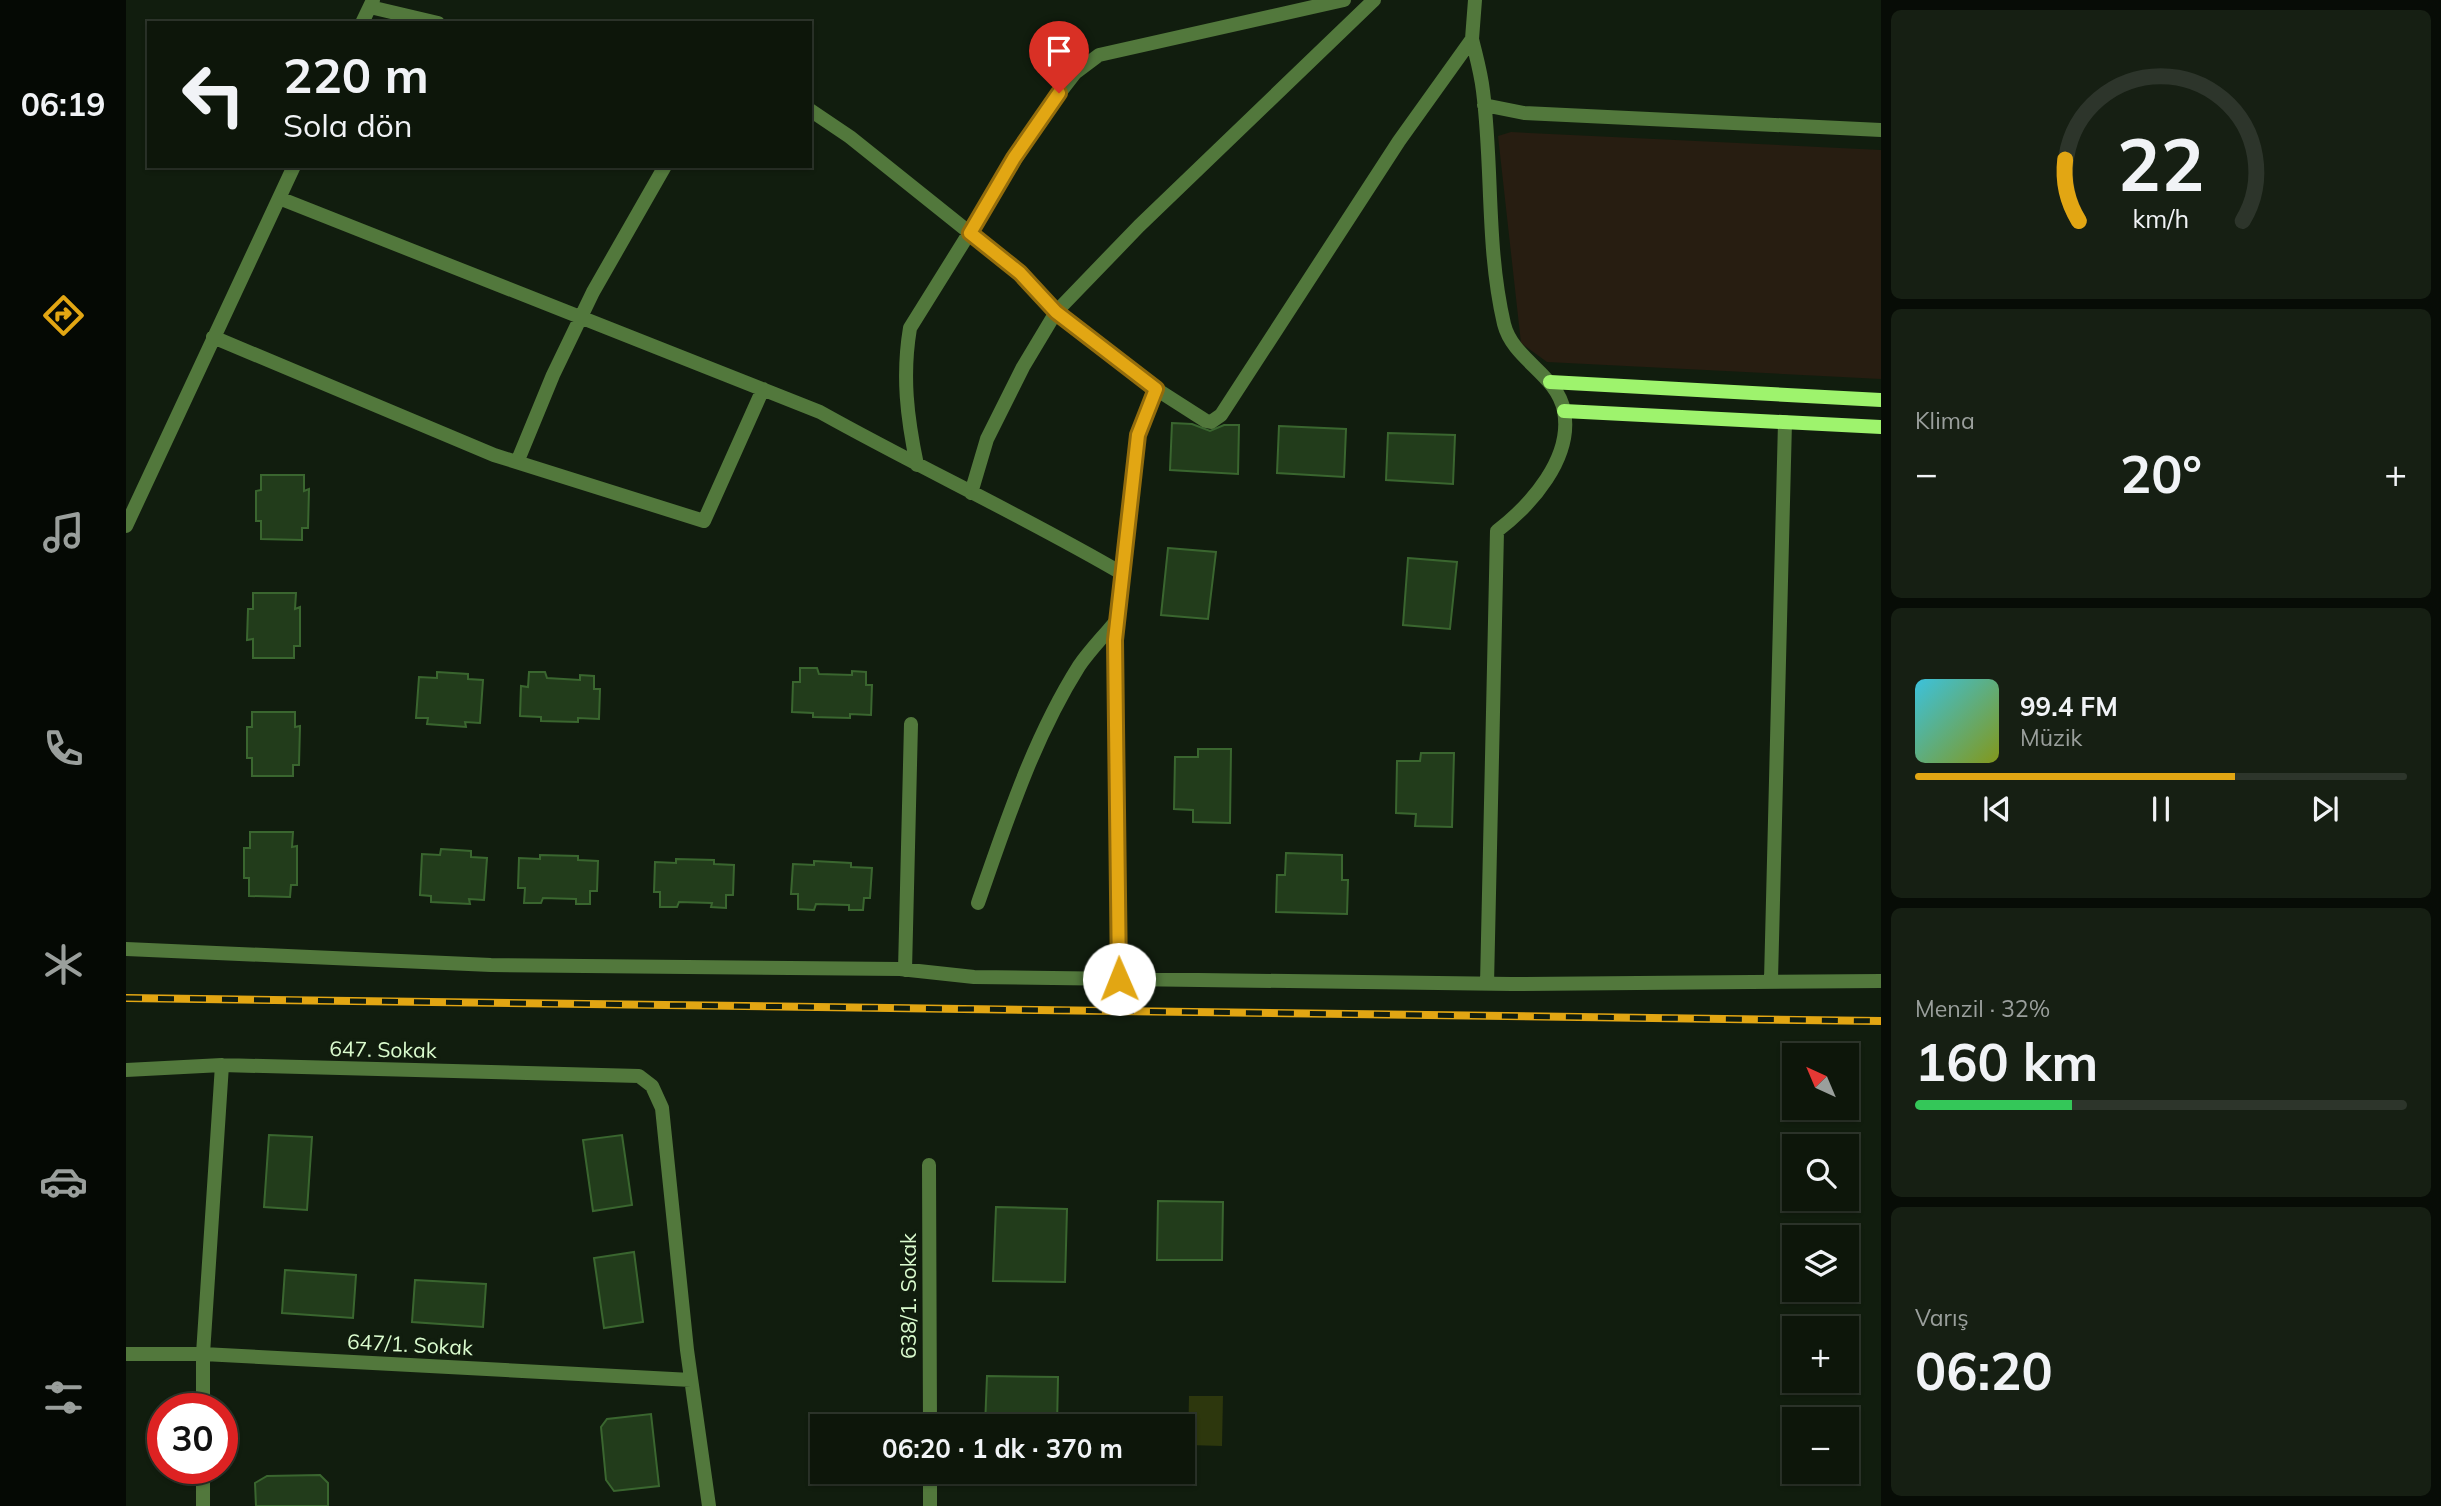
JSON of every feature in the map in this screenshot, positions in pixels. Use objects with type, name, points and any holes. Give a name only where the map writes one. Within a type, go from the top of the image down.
[{"type":"street","points":[[917,465],[905,403],[905,358],[910,328],[1044,113],[1075,73],[1099,55],[1344,0]]},
{"type":"street","points":[[971,493],[987,439],[1023,367],[1056,312],[1167,198],[1374,0]]},
{"type":"street","points":[[1475,0],[1472,39],[1484,105],[1492,248],[1505,328],[1524,358],[1550,382],[1564,411],[1562,442],[1545,481],[1520,513],[1497,531],[1487,984]]},
{"type":"street","points":[[363,21],[372,3],[431,21]]},
{"type":"street","points":[[812,111],[850,136],[1020,273],[1056,312],[1156,389],[1211,422],[1221,415],[1399,141],[1472,39]]},
{"type":"street","points":[[1484,105],[1524,113],[1881,130]]},
{"type":"street","points":[[126,526],[293,168]]},
{"type":"street","points":[[518,460],[581,317],[664,168]]},
{"type":"street","points":[[279,198],[820,412],[1055,535],[1123,574]]},
{"type":"street","points":[[213,337],[494,455],[518,460],[704,521],[763,389]]},
{"type":"street","points":[[1550,382],[1881,400]]},
{"type":"street","points":[[1119,979],[1115,640],[1138,435],[1156,389]]},
{"type":"street","points":[[1564,411],[1881,427]]},
{"type":"street","points":[[1770,980],[1785,422]]},
{"type":"street","points":[[978,903],[1019,788],[1054,715],[1080,666],[1118,619]]},
{"type":"street","points":[[905,970],[911,724]]},
{"type":"street","points":[[126,949],[491,965],[905,970],[974,977],[1487,984],[1881,981]]},
{"type":"street","points":[[203,1393],[222,1065]]},
{"type":"street","name":"647. Sokak","points":[[126,1070],[222,1065],[639,1076],[652,1086],[662,1108],[691,1380]]},
{"type":"street","name":"638/1. Sokak","points":[[929,1165],[930,1414]]},
{"type":"street","name":"647/1. Sokak","points":[[126,1354],[204,1354],[691,1380]]},
{"type":"street","points":[[691,1380],[709,1506]]},
{"type":"street","points":[[203,1484],[203,1506]]},
{"type":"street","points":[[930,1484],[930,1506]]},
{"type":"shaded area","points":[[1511,132],[1881,150],[1881,379],[1547,362],[1521,343],[1498,136]]},
{"type":"shaded area","points":[[1189,1396],[1223,1396],[1222,1446],[1195,1445],[1195,1414],[1189,1414]]},
{"type":"building","points":[[1172,423],[1192,424],[1210,431],[1224,425],[1239,425],[1238,474],[1170,470]]},
{"type":"building","points":[[1279,426],[1346,429],[1344,477],[1277,473]]},
{"type":"building","points":[[1388,433],[1455,435],[1453,484],[1386,480]]},
{"type":"building","points":[[261,475],[304,475],[304,491],[309,489],[308,528],[302,528],[302,540],[261,539],[261,521],[256,521],[256,491],[261,490]]},
{"type":"building","points":[[1168,548],[1216,552],[1208,619],[1161,615]]},
{"type":"building","points":[[1408,558],[1457,562],[1450,629],[1403,625]]},
{"type":"building","points":[[253,593],[296,593],[295,609],[300,607],[300,646],[294,646],[294,658],[253,658],[253,639],[247,640],[248,609],[253,609]]},
{"type":"building","points":[[800,668],[817,668],[819,674],[852,675],[852,671],[866,672],[866,685],[872,685],[871,715],[850,714],[850,718],[813,717],[813,713],[792,712],[793,682],[800,682]]},
{"type":"building","points":[[437,672],[468,674],[468,679],[483,680],[480,723],[465,722],[466,727],[427,724],[428,718],[416,718],[419,677],[437,678]]},
{"type":"building","points":[[529,672],[545,672],[547,678],[580,680],[580,675],[594,676],[594,689],[600,689],[599,719],[578,718],[578,722],[541,721],[541,717],[520,716],[521,686],[528,687]]},
{"type":"building","points":[[252,712],[295,712],[295,727],[300,726],[299,765],[293,765],[293,776],[252,776],[252,758],[247,758],[247,727],[252,727]]},
{"type":"building","points":[[1198,749],[1231,749],[1230,823],[1193,822],[1193,810],[1174,809],[1175,757],[1198,757]]},
{"type":"building","points":[[1421,753],[1454,753],[1452,827],[1415,826],[1416,814],[1396,813],[1397,761],[1420,761]]},
{"type":"building","points":[[250,832],[293,832],[292,847],[297,846],[297,885],[291,885],[290,897],[249,896],[249,878],[244,878],[244,848],[250,848]]},
{"type":"building","points":[[441,849],[471,851],[471,857],[487,858],[484,900],[469,899],[470,904],[431,902],[431,896],[420,895],[422,854],[440,855]]},
{"type":"building","points":[[1286,853],[1342,855],[1342,880],[1348,880],[1347,914],[1276,912],[1277,875],[1285,875]]},
{"type":"building","points":[[540,855],[578,856],[578,860],[598,861],[597,891],[590,891],[590,904],[576,904],[576,899],[543,898],[541,903],[524,903],[525,888],[518,888],[519,858],[540,859]]},
{"type":"building","points":[[676,859],[714,860],[714,864],[734,865],[733,895],[726,895],[726,908],[711,907],[712,903],[679,902],[677,907],[660,907],[660,892],[654,892],[655,862],[676,863]]},
{"type":"building","points":[[814,861],[851,863],[851,867],[872,868],[870,898],[864,898],[863,910],[849,910],[849,905],[816,904],[814,910],[798,909],[798,894],[791,894],[793,864],[814,865]]},
{"type":"building","points":[[269,1135],[312,1137],[307,1210],[264,1207]]},
{"type":"building","points":[[622,1135],[632,1205],[593,1211],[583,1140]]},
{"type":"building","points":[[1158,1201],[1223,1202],[1222,1260],[1157,1260]]},
{"type":"building","points":[[996,1207],[1067,1209],[1065,1282],[993,1281]]},
{"type":"building","points":[[634,1252],[643,1322],[604,1328],[594,1258]]},
{"type":"building","points":[[285,1270],[356,1275],[353,1318],[282,1313]]},
{"type":"building","points":[[415,1280],[486,1284],[483,1327],[412,1322]]},
{"type":"building","points":[[987,1376],[1058,1377],[1057,1414],[985,1414]]},
{"type":"building","points":[[651,1414],[659,1486],[614,1491],[606,1480],[601,1427],[607,1419]]},
{"type":"building","points":[[320,1475],[328,1483],[328,1506],[256,1506],[255,1483],[267,1476]]},
{"type":"railway","points":[[126,998],[1881,1021]]},
{"type":"route","points":[[1059,93],[1014,158],[970,233],[1020,273],[1056,312],[1156,389],[1138,435],[1115,640],[1119,979]]}]
